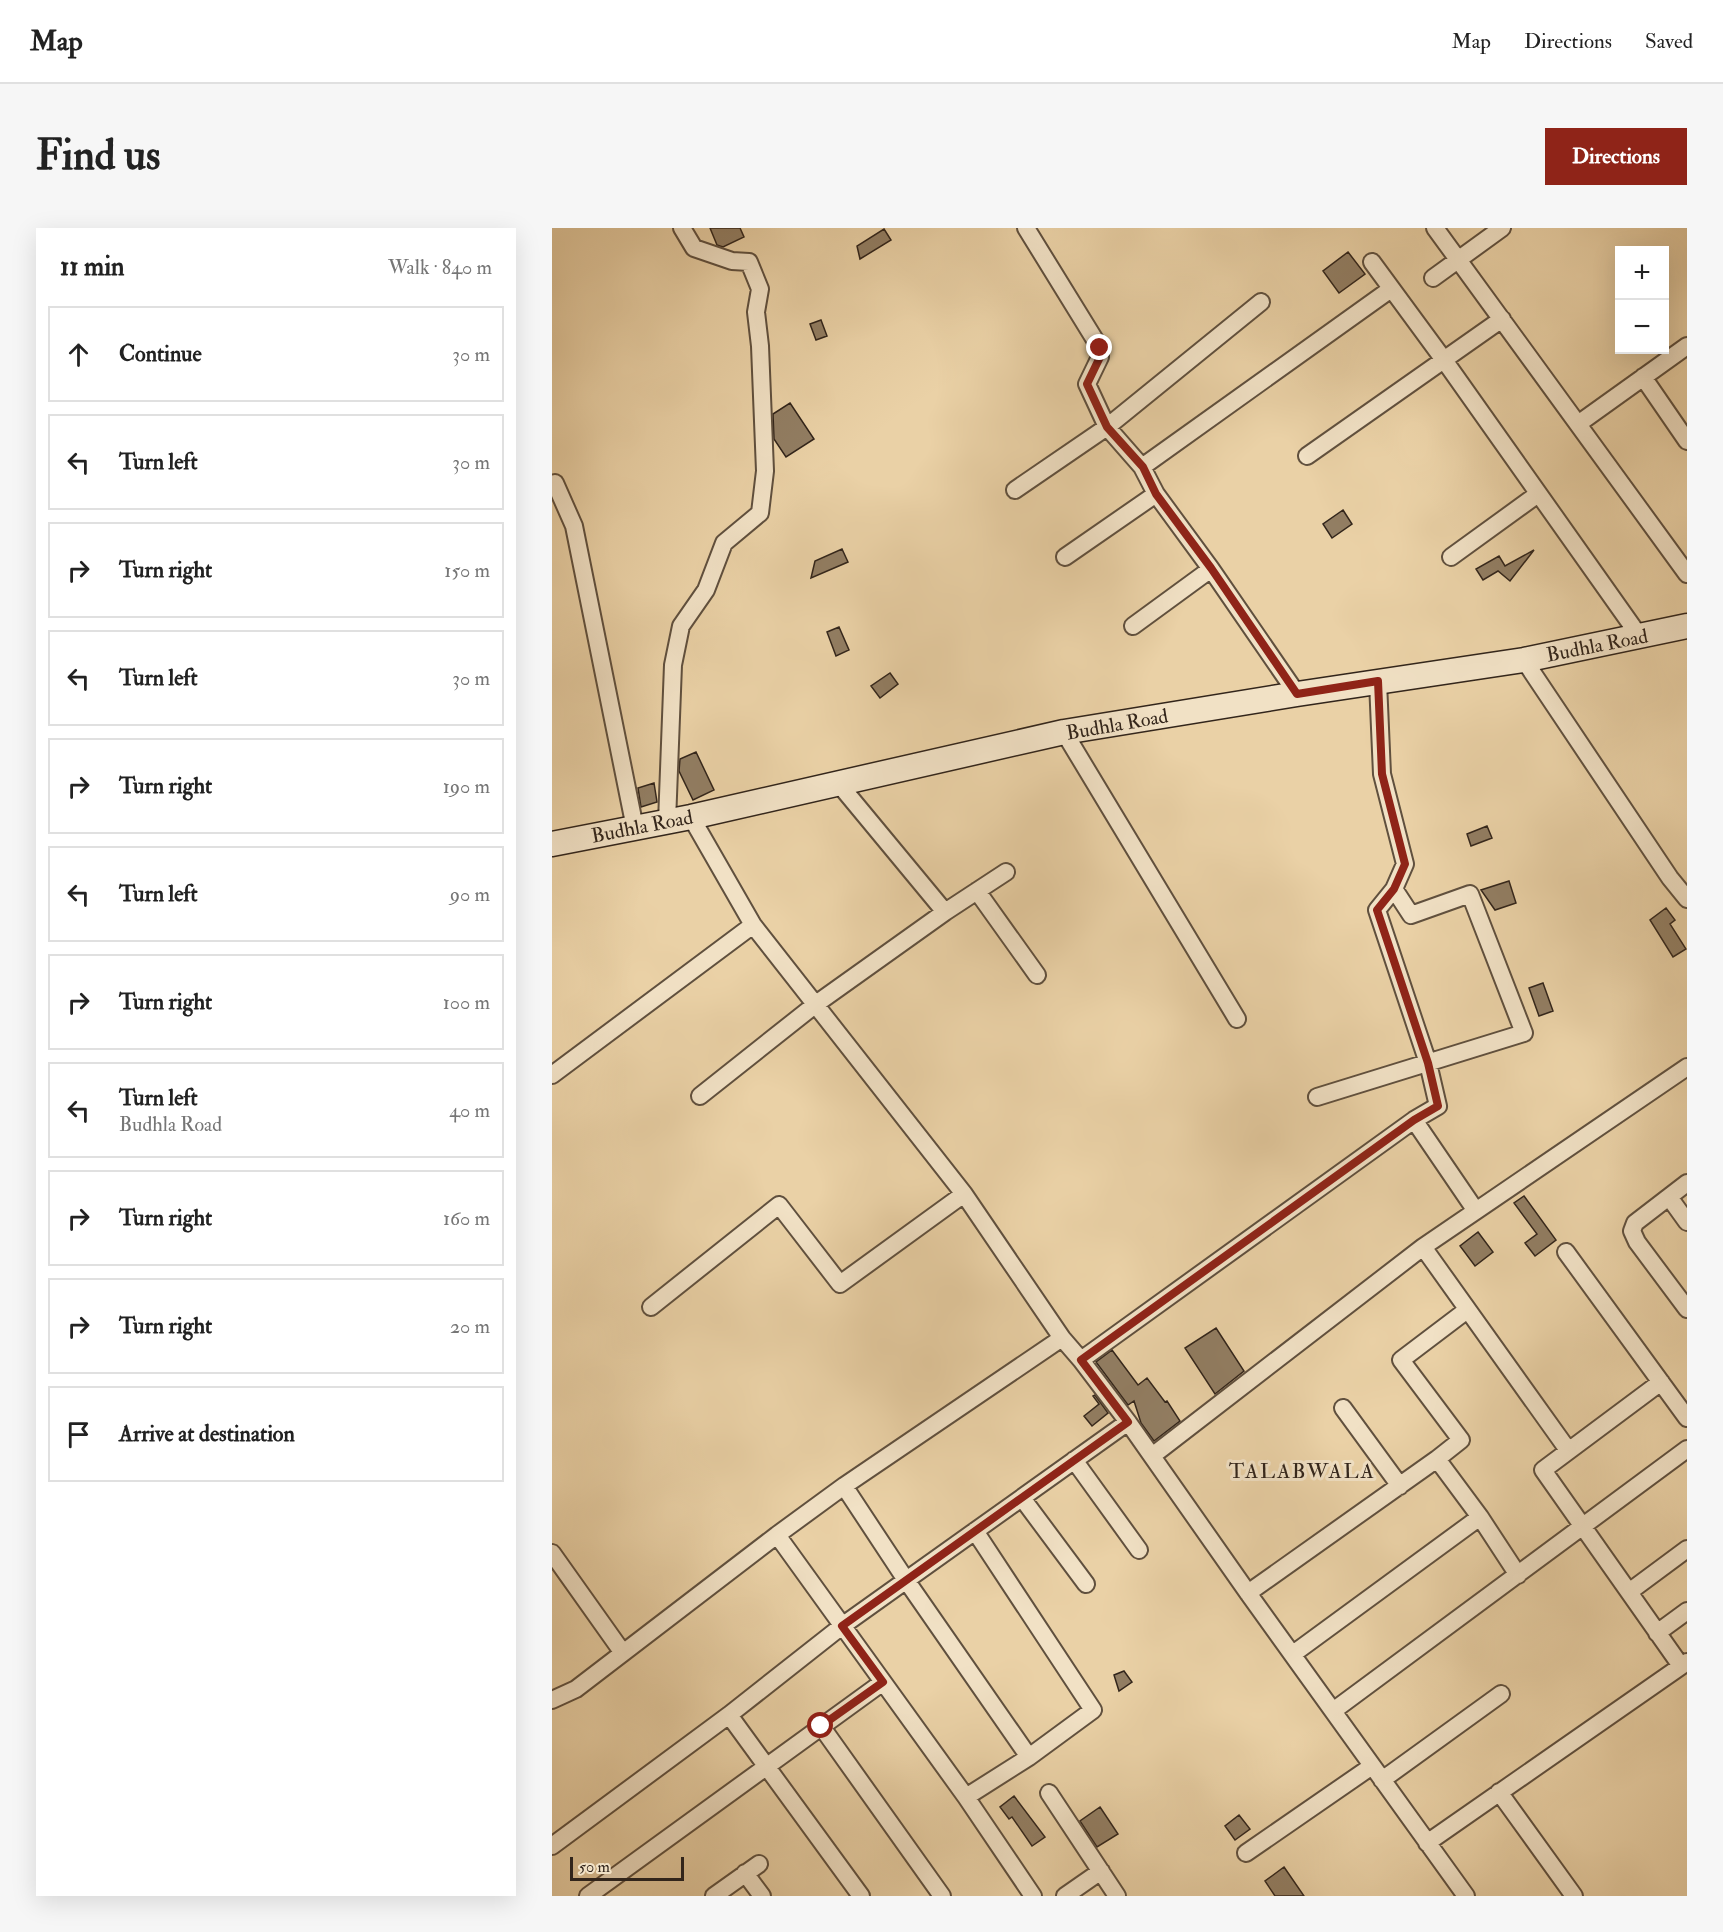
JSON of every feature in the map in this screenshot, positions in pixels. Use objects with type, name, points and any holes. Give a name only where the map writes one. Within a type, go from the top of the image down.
[{"type":"main road","name":"Budhla Road","points":[[552,844],[691,817],[1064,732],[1378,681],[1524,660],[1687,626]]},
{"type":"street","points":[[667,822],[673,665],[681,626],[706,590],[724,543],[760,513],[765,471],[760,346],[756,312],[760,289],[749,262],[732,261],[694,248],[682,228]]},
{"type":"street","points":[[1026,228],[1100,348],[1100,357],[1087,384],[1107,427],[1143,467],[1156,494],[1211,568],[1297,694]]},
{"type":"street","points":[[1435,228],[1687,574]]},
{"type":"street","points":[[1433,278],[1502,228]]},
{"type":"street","points":[[1372,261],[1640,637]]},
{"type":"street","points":[[1143,467],[1391,289]]},
{"type":"street","points":[[1015,490],[1107,427],[1261,302]]},
{"type":"street","points":[[1307,456],[1502,319]]},
{"type":"street","points":[[1578,424],[1687,346]]},
{"type":"street","points":[[1643,377],[1687,441]]},
{"type":"street","points":[[555,483],[574,526],[635,828]]},
{"type":"street","points":[[1065,557],[1156,494]]},
{"type":"street","points":[[1451,557],[1538,494]]},
{"type":"street","points":[[1133,626],[1211,568]]},
{"type":"street","points":[[1524,660],[1670,878],[1687,899]]},
{"type":"street","points":[[1081,1360],[1414,1120],[1438,1106],[1428,1063],[1377,910],[1394,889],[1405,864],[1382,774],[1378,681]]},
{"type":"street","points":[[1064,732],[1237,1019]]},
{"type":"street","points":[[839,784],[945,912]]},
{"type":"street","points":[[691,817],[753,925],[964,1194],[1062,1338],[1128,1422],[1466,1896]]},
{"type":"street","points":[[700,1096],[816,1004],[945,912],[1006,872]]},
{"type":"street","points":[[1317,1097],[1524,1033],[1470,894],[1411,915],[1394,889]]},
{"type":"street","points":[[977,891],[1037,975]]},
{"type":"street","points":[[552,1075],[753,925]]},
{"type":"street","points":[[1152,1456],[1423,1247],[1685,1073]]},
{"type":"street","points":[[1414,1120],[1476,1211]]},
{"type":"street","points":[[1687,1183],[1635,1223],[1632,1231],[1637,1242],[1687,1309]]},
{"type":"street","points":[[651,1307],[779,1205],[840,1284],[964,1194]]},
{"type":"street","points":[[1669,1197],[1687,1222]]},
{"type":"street","points":[[1423,1247],[1568,1450]]},
{"type":"street","points":[[1566,1252],[1687,1418]]},
{"type":"street","points":[[1248,1593],[1461,1440],[1401,1360],[1467,1310]]},
{"type":"street","points":[[552,1700],[576,1689],[844,1486],[1062,1338]]},
{"type":"street","points":[[1427,1843],[1684,1664],[1657,1633],[1543,1470],[1661,1382]]},
{"type":"street","points":[[1343,1408],[1400,1486]]},
{"type":"street","points":[[552,1846],[729,1715],[842,1626],[1128,1422]]},
{"type":"street","points":[[1333,1712],[1687,1449]]},
{"type":"street","points":[[1437,1459],[1518,1575]]},
{"type":"street","points":[[1074,1460],[1139,1551]]},
{"type":"street","points":[[844,1486],[906,1580],[1029,1756]]},
{"type":"street","points":[[1022,1498],[1086,1584]]},
{"type":"street","points":[[1293,1654],[1479,1517]]},
{"type":"street","points":[[966,1797],[1093,1710],[975,1531]]},
{"type":"street","points":[[777,1535],[966,1797],[1033,1896]]},
{"type":"street","points":[[1629,1592],[1687,1549]]},
{"type":"street","points":[[552,1552],[623,1653]]},
{"type":"street","points":[[1657,1633],[1687,1611]]},
{"type":"street","points":[[588,1896],[883,1682]]},
{"type":"street","points":[[1382,1780],[1501,1694]]},
{"type":"street","points":[[729,1715],[861,1896]]},
{"type":"street","points":[[821,1726],[942,1896]]},
{"type":"street","points":[[1246,1853],[1372,1766]]},
{"type":"street","points":[[1499,1792],[1574,1896]]},
{"type":"street","points":[[1048,1793],[1117,1896]]},
{"type":"street","points":[[714,1896],[752,1868],[762,1896]]},
{"type":"street","points":[[1065,1896],[1101,1872]]},
{"type":"building","points":[[710,228],[740,228],[744,237],[723,247],[717,245]]},
{"type":"building","points":[[884,229],[891,240],[860,259],[857,246]]},
{"type":"building","points":[[1348,252],[1365,274],[1339,293],[1323,271]]},
{"type":"building","points":[[821,320],[827,336],[816,340],[810,324]]},
{"type":"building","points":[[790,403],[814,439],[786,457],[774,439],[773,414]]},
{"type":"building","points":[[1343,510],[1352,524],[1332,538],[1323,524]]},
{"type":"building","points":[[842,549],[848,562],[811,578],[815,561]]},
{"type":"building","points":[[1534,550],[1510,581],[1498,571],[1483,580],[1476,569],[1499,556],[1505,566]]},
{"type":"building","points":[[839,627],[849,650],[836,656],[827,632]]},
{"type":"building","points":[[890,673],[898,684],[880,698],[871,686]]},
{"type":"building","points":[[696,752],[714,790],[693,800],[679,771],[680,759]]},
{"type":"building","points":[[654,783],[657,802],[641,807],[638,788]]},
{"type":"building","points":[[1487,826],[1492,838],[1471,846],[1467,834]]},
{"type":"building","points":[[1509,881],[1516,903],[1495,910],[1481,890]]},
{"type":"building","points":[[1666,908],[1675,920],[1670,924],[1686,949],[1673,957],[1650,920]]},
{"type":"building","points":[[1543,983],[1553,1011],[1539,1016],[1529,988]]},
{"type":"building","points":[[1524,1196],[1556,1240],[1535,1256],[1525,1243],[1537,1234],[1514,1203]]},
{"type":"building","points":[[1478,1232],[1493,1252],[1475,1266],[1460,1246]]},
{"type":"building","points":[[1216,1328],[1244,1371],[1215,1394],[1185,1348]]},
{"type":"building","points":[[1112,1350],[1138,1385],[1147,1378],[1165,1402],[1167,1401],[1180,1421],[1154,1441],[1141,1423],[1134,1401],[1128,1405],[1096,1362]]},
{"type":"building","points":[[1095,1395],[1108,1413],[1092,1426],[1084,1416],[1099,1404],[1093,1396]]},
{"type":"building","points":[[1124,1671],[1132,1682],[1119,1691],[1114,1675]]},
{"type":"building","points":[[1014,1796],[1045,1837],[1032,1846],[1012,1817],[1009,1819],[1000,1807]]},
{"type":"building","points":[[1100,1807],[1118,1834],[1097,1847],[1080,1821]]},
{"type":"building","points":[[1239,1815],[1250,1829],[1235,1840],[1225,1826]]},
{"type":"building","points":[[1284,1867],[1304,1896],[1275,1896],[1265,1881]]},
{"type":"district","name":"TALABWALA","points":[[1302,1471]]},
{"type":"route","points":[[821,1726],[883,1682],[842,1626],[1128,1422],[1081,1360],[1414,1120],[1438,1106],[1428,1063],[1377,910],[1394,889],[1405,864],[1382,774],[1378,681],[1297,694],[1211,568],[1156,494],[1143,467],[1107,427],[1087,384],[1100,357],[1100,348]]}]
